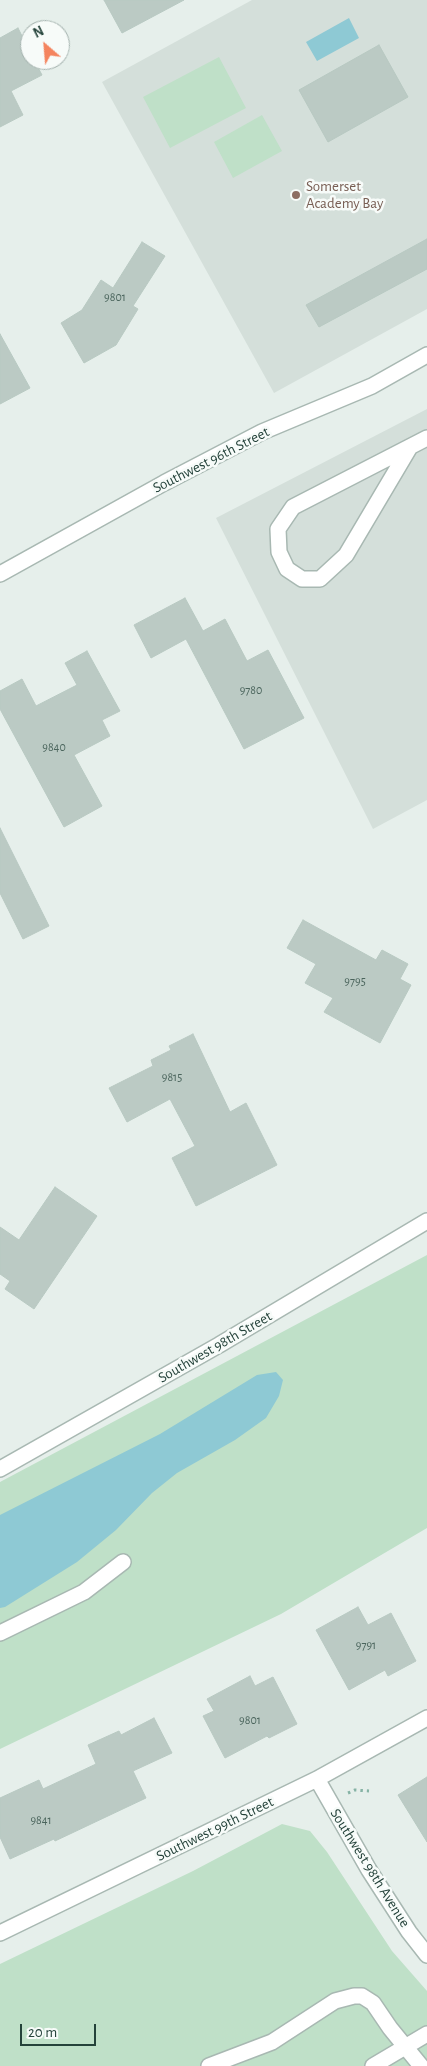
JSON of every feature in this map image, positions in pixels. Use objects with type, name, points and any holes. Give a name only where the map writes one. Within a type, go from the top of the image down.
[{"type":"street","name":"Southwest 96th Street","points":[[0,574],[164,483],[262,432],[372,386],[427,355]]},
{"type":"street","points":[[410,447],[346,556],[320,579],[302,579],[288,569],[279,552],[278,529],[292,506],[427,438]]},
{"type":"street","name":"Southwest 98th Street","points":[[0,1469],[219,1345],[427,1221]]},
{"type":"street","points":[[0,1634],[84,1592],[123,1562]]},
{"type":"street","name":"Southwest 99th Street","points":[[0,1933],[317,1779],[427,1718]]},
{"type":"street","name":"Southwest 98th Avenue","points":[[317,1779],[368,1870],[409,1932],[427,1955]]},
{"type":"street","points":[[209,2066],[272,2042],[335,2001],[354,1996],[362,1996],[373,2003],[390,2028],[421,2066]]},
{"type":"street","points":[[373,2066],[427,2034]]},
{"type":"path","points":[[354,1790],[369,1791]]},
{"type":"shaded area","name":"Somerset Academy Bay","points":[[252,0],[427,0],[427,309],[274,393],[102,82]]},
{"type":"shaded area","points":[[427,409],[427,800],[373,829],[216,518]]},
{"type":"green space","points":[[219,57],[246,108],[170,148],[143,97]]},
{"type":"green space","points":[[262,115],[282,151],[233,178],[214,142]]},
{"type":"green space","points":[[427,1255],[427,1528],[281,1614],[0,1749],[0,1482]]},
{"type":"green space","points":[[282,1824],[310,1831],[327,1852],[392,1951],[427,1991],[427,2066],[0,2066],[0,1964],[193,1871]]},
{"type":"water","points":[[349,18],[359,38],[317,61],[306,42]]},
{"type":"water","points":[[276,1372],[283,1380],[279,1396],[266,1418],[235,1440],[177,1473],[152,1493],[116,1530],[77,1562],[5,1607],[0,1608],[0,1515],[160,1434],[257,1375]]},
{"type":"building","points":[[104,0],[184,0],[122,33]]},
{"type":"building","points":[[18,28],[20,32],[20,70],[39,70],[42,75],[11,91],[23,115],[0,127],[0,38]]},
{"type":"building","points":[[379,45],[408,97],[328,142],[299,90]]},
{"type":"building","points":[[427,239],[427,269],[319,327],[306,305]]},
{"type":"building","points":[[142,242],[165,256],[133,306],[138,309],[116,345],[84,363],[61,323],[82,310],[101,280],[113,288]]},
{"type":"building","points":[[0,334],[30,388],[0,404]]},
{"type":"building","points":[[185,598],[203,631],[225,619],[247,661],[268,650],[304,718],[244,749],[186,639],[151,658],[134,625]]},
{"type":"building","points":[[87,651],[120,711],[102,720],[110,736],[74,755],[102,806],[64,827],[0,709],[0,691],[22,679],[36,706],[77,685],[65,663]]},
{"type":"building","points":[[0,828],[49,926],[23,939],[0,893]]},
{"type":"building","points":[[303,920],[376,960],[382,950],[408,964],[400,979],[411,985],[380,1043],[324,1012],[333,998],[305,983],[316,964],[287,948]]},
{"type":"building","points":[[193,1034],[230,1112],[246,1103],[277,1165],[196,1206],[172,1158],[195,1146],[170,1099],[127,1122],[109,1088],[153,1066],[151,1060],[171,1050],[169,1046]]},
{"type":"building","points":[[55,1187],[97,1216],[34,1309],[5,1289],[10,1281],[0,1274],[0,1227],[19,1240]]},
{"type":"building","points":[[358,1607],[368,1625],[391,1613],[416,1661],[388,1676],[385,1670],[349,1690],[316,1630]]},
{"type":"building","points":[[250,1676],[255,1686],[273,1677],[297,1724],[269,1738],[267,1736],[225,1758],[203,1716],[214,1711],[207,1699]]},
{"type":"building","points":[[154,1718],[172,1753],[133,1771],[146,1798],[55,1841],[54,1839],[10,1859],[0,1837],[0,1798],[39,1780],[43,1789],[96,1764],[88,1745],[119,1731],[121,1735]]},
{"type":"building","points":[[427,1777],[427,1842],[398,1795]]},
{"type":"place","name":"Somerset Academy Bay","points":[[296,195]]}]
